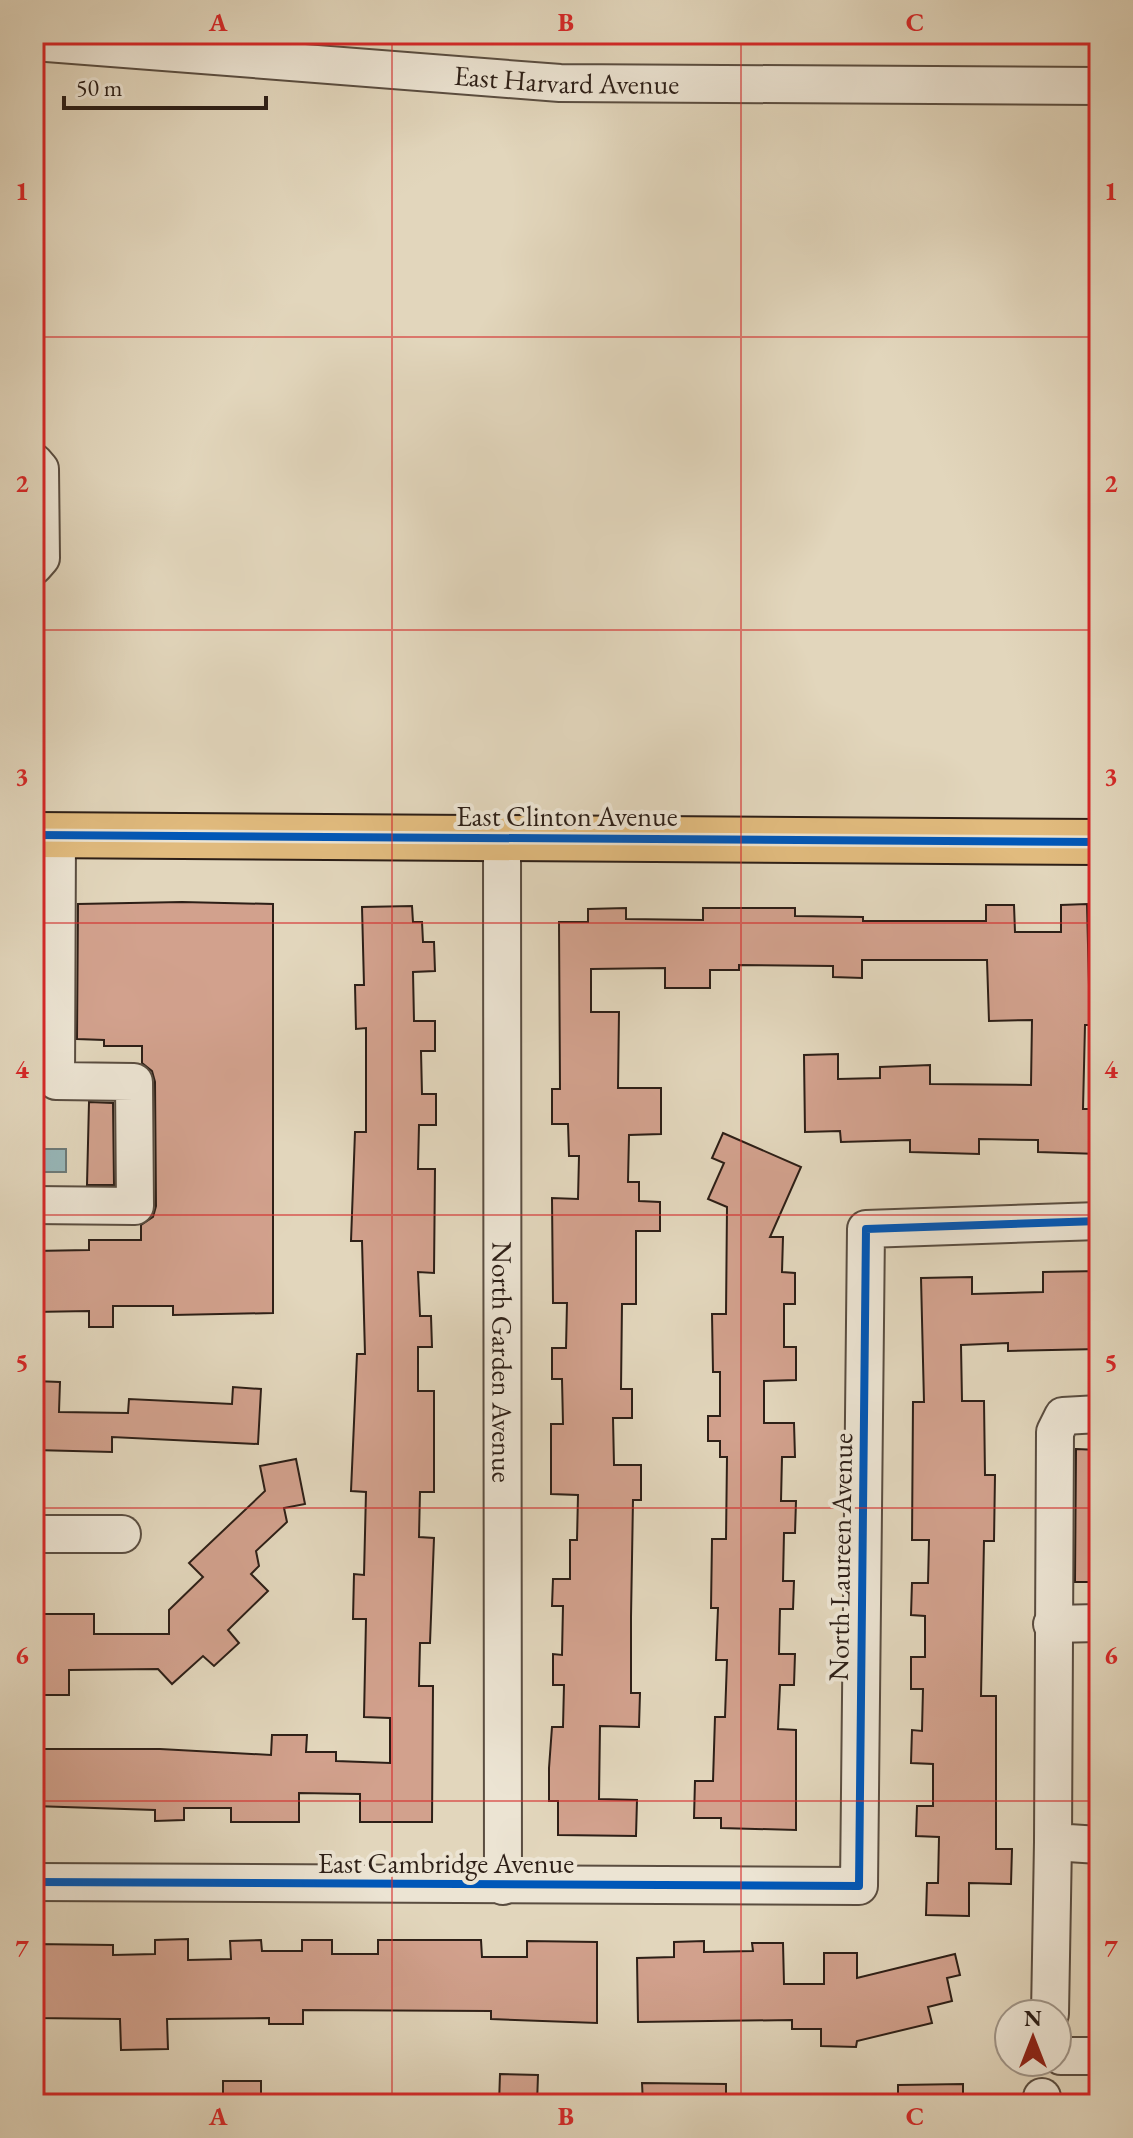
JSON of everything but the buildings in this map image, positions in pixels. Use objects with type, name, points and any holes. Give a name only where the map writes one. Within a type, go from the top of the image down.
[{"type":"main road","name":"East Clinton Avenue","points":[[45,835],[1099,842]]},
{"type":"street","name":"East Harvard Avenue","points":[[34,42],[560,83],[1099,86]]},
{"type":"street","points":[[34,462],[40,469],[41,558],[34,566]]},
{"type":"street","points":[[34,1205],[135,1206],[134,1082],[56,1081],[45,835]]},
{"type":"street","name":"North Garden Avenue","points":[[502,838],[503,1886]]},
{"type":"street","name":"North Laureen Avenue","points":[[859,1886],[866,1229],[1099,1221]]},
{"type":"street","points":[[1050,1998],[1055,1432],[1063,1416],[1099,1414]]},
{"type":"street","points":[[34,1534],[122,1534]]},
{"type":"street","points":[[1052,1624],[1099,1623]]},
{"type":"street","points":[[1053,1842],[1099,1845]]},
{"type":"street","name":"East Cambridge Avenue","points":[[34,1882],[859,1886]]},
{"type":"street","points":[[1073,2056],[1099,2056]]},
{"type":"water","points":[[34,1149],[66,1149],[66,1172],[34,1172]]},
{"type":"cycle path","points":[[34,835],[1099,842]]},
{"type":"cycle path","points":[[34,1882],[859,1886],[866,1229],[1099,1221]]}]
